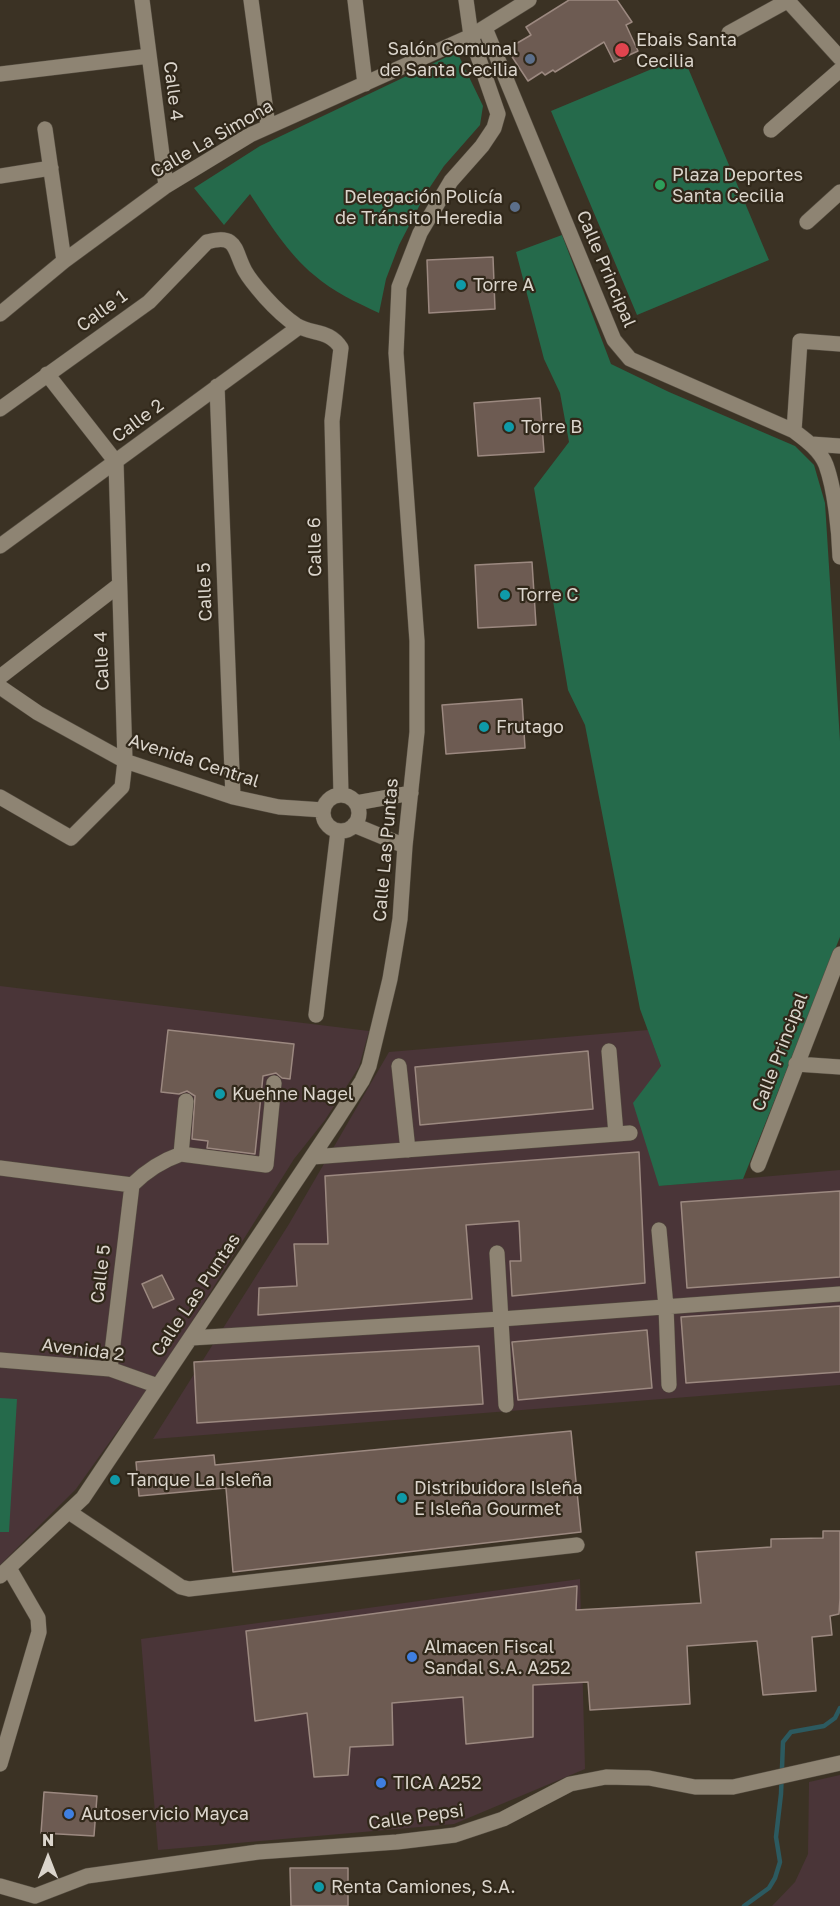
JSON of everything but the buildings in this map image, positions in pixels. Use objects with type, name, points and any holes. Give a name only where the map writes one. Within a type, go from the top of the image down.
[{"type":"street","name":"Calle 4","points":[[142,0],[166,186]]},
{"type":"street","points":[[251,0],[268,126]]},
{"type":"street","points":[[355,0],[365,84]]},
{"type":"street","points":[[466,0],[471,36]]},
{"type":"street","name":"Calle La Simona","points":[[0,314],[64,261],[166,186],[250,135],[471,36],[529,0]]},
{"type":"street","points":[[729,33],[788,0],[840,58]]},
{"type":"street","name":"Calle Principal","points":[[485,28],[614,340],[630,359],[794,431],[811,444],[825,463],[834,503],[840,557]]},
{"type":"street","name":"Calle Las Puntas","points":[[4,1572],[83,1498],[362,1081],[374,1048],[390,979],[400,919],[417,732],[417,641],[396,353],[399,287],[420,233],[435,207],[451,181],[482,146],[494,128],[498,114],[471,36]]},
{"type":"street","points":[[0,74],[149,56]]},
{"type":"street","points":[[771,130],[840,70]]},
{"type":"street","points":[[45,129],[64,261]]},
{"type":"street","points":[[0,176],[51,168]]},
{"type":"street","points":[[807,222],[840,192]]},
{"type":"street","name":"Calle 1","points":[[0,409],[149,302],[207,242],[219,238],[228,241],[238,249],[244,270],[259,291],[277,310],[299,327]]},
{"type":"street","name":"Calle 2","points":[[0,546],[299,327]]},
{"type":"street","name":"Calle 6","points":[[299,327],[324,334],[336,340],[341,348],[332,421],[341,795]]},
{"type":"street","points":[[794,431],[800,341],[840,344]]},
{"type":"street","points":[[47,374],[116,462]]},
{"type":"street","name":"Calle 5","points":[[217,386],[232,797]]},
{"type":"street","points":[[811,444],[840,446]]},
{"type":"street","name":"Calle 4","points":[[0,797],[71,838],[122,787],[125,761],[116,462]]},
{"type":"street","points":[[0,677],[119,585]]},
{"type":"street","name":"Avenida Central","points":[[0,687],[38,713],[125,761],[232,797],[279,807],[323,810]]},
{"type":"street","points":[[356,803],[411,793]]},
{"type":"street","points":[[341,795],[356,803],[359,814],[354,825],[344,831],[338,831],[324,821],[323,810],[329,799],[341,795]]},
{"type":"street","points":[[354,825],[405,846]]},
{"type":"street","points":[[316,1015],[338,831]]},
{"type":"street","name":"Calle Principal","points":[[758,1165],[839,959]]},
{"type":"street","points":[[312,1156],[623,1134],[609,1051]]},
{"type":"street","points":[[796,1064],[840,1067]]},
{"type":"street","points":[[399,1066],[408,1150]]},
{"type":"street","points":[[0,1168],[132,1185],[147,1170],[164,1160],[181,1154],[266,1165],[274,1083]]},
{"type":"street","points":[[181,1154],[186,1101]]},
{"type":"street","name":"Calle 5","points":[[110,1369],[132,1185]]},
{"type":"street","points":[[659,1230],[666,1307],[669,1385]]},
{"type":"street","points":[[497,1252],[506,1405]]},
{"type":"street","points":[[191,1338],[501,1319],[840,1294]]},
{"type":"street","name":"Avenida 2","points":[[0,1360],[110,1369],[158,1386]]},
{"type":"street","points":[[69,1512],[181,1587],[189,1589],[577,1545]]},
{"type":"street","points":[[0,1764],[39,1632],[38,1618],[4,1572]]},
{"type":"street","name":"Calle Pepsi","points":[[34,1901],[87,1875],[258,1851],[397,1842],[455,1835],[503,1819],[570,1784],[606,1777],[649,1778],[695,1786],[733,1787],[840,1763]]},
{"type":"street","points":[[0,1886],[34,1901]]},
{"type":"shaded area","points":[[0,986],[369,1031],[359,1067],[325,1120],[294,1159],[164,1366],[76,1489],[0,1565]]},
{"type":"shaded area","points":[[648,1030],[661,1066],[659,1186],[840,1170],[840,1385],[153,1439],[289,1224],[389,1052]]},
{"type":"shaded area","points":[[580,1579],[585,1769],[454,1824],[158,1850],[141,1639]]},
{"type":"shaded area","points":[[840,1775],[840,1906],[772,1906],[795,1882],[808,1854],[809,1782]]},
{"type":"green space","points":[[457,52],[483,106],[480,125],[444,166],[426,193],[399,245],[386,279],[379,313],[337,292],[305,267],[279,237],[250,194],[224,225],[194,188],[260,146]]},
{"type":"green space","name":"Plaza Deportes Santa Cecilia","points":[[683,56],[769,260],[637,315],[551,111]]},
{"type":"green space","points":[[562,235],[611,364],[669,392],[795,446],[814,465],[825,503],[840,741],[840,937],[743,1179],[659,1186],[633,1103],[661,1066],[640,1009],[585,725],[568,690],[534,488],[569,442],[560,393],[544,359],[516,252]]},
{"type":"green space","points":[[0,1398],[17,1399],[9,1532],[0,1532]]},
{"type":"waterway","points":[[744,1906],[769,1888],[780,1862],[776,1837],[781,1794],[783,1742],[791,1732],[824,1726],[835,1718],[840,1708]]},
{"type":"place","name":"Ebais Santa Cecilia","points":[[622,50]]},
{"type":"place","name":"Salón Comunal de Santa Cecilia","points":[[530,59]]},
{"type":"place","name":"Plaza Deportes Santa Cecilia","points":[[660,185]]},
{"type":"place","name":"Delegación Policía de Tránsito Heredia","points":[[515,207]]},
{"type":"place","name":"Torre A","points":[[461,285]]},
{"type":"place","name":"Torre B","points":[[509,427]]},
{"type":"place","name":"Torre C","points":[[505,595]]},
{"type":"place","name":"Frutago","points":[[484,727]]},
{"type":"place","name":"Kuehne Nagel","points":[[220,1094]]},
{"type":"place","name":"Tanque La Isleña","points":[[115,1480]]},
{"type":"place","name":"Distribuidora Isleña E Isleña Gourmet","points":[[402,1498]]},
{"type":"place","name":"Almacen Fiscal Sandal S.A. A252","points":[[412,1657]]},
{"type":"place","name":"TICA A252","points":[[381,1783]]},
{"type":"place","name":"Autoservicio Mayca","points":[[69,1814]]},
{"type":"place","name":"Renta Camiones, S.A.","points":[[319,1887]]}]
